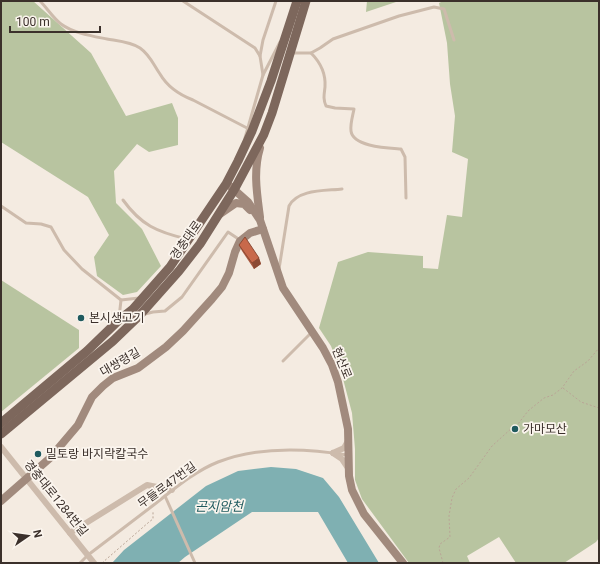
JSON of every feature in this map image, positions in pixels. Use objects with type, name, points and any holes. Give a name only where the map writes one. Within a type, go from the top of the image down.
[{"type":"main road","name":"경충대로","points":[[1,423],[87,351],[119,320],[133,309],[170,267],[226,184],[238,161],[255,124],[297,1]]},
{"type":"main road","name":"경충대로","points":[[1,434],[113,342],[139,316],[179,271],[200,244],[234,190],[264,134],[291,53],[306,1]]},
{"type":"street","points":[[260,220],[256,175],[257,157],[264,134]]},
{"type":"street","name":"현산로","points":[[226,184],[248,202],[260,220],[283,288],[326,354],[336,376],[348,429],[349,470],[352,490],[364,514],[402,563]]},
{"type":"street","points":[[218,216],[236,203],[244,204],[260,220]]},
{"type":"street","points":[[240,241],[250,233],[263,229]]},
{"type":"street","name":"대쌍령길","points":[[1,501],[50,458],[78,425],[92,397],[103,386],[114,378],[138,368],[183,331],[222,287],[229,273],[240,241]]},
{"type":"street","points":[[333,453],[344,448],[348,440]]},
{"type":"street","name":"경충대로1284번길","points":[[1,447],[94,563]]},
{"type":"street","points":[[333,453],[342,459],[349,470]]},
{"type":"street","points":[[70,533],[147,485],[172,490]]},
{"type":"lane","points":[[40,1],[60,24],[92,36],[138,46],[153,61],[160,75],[184,97],[193,100],[247,128]]},
{"type":"lane","points":[[183,1],[246,41],[255,48],[260,56]]},
{"type":"lane","points":[[263,75],[260,56],[263,40],[276,1]]},
{"type":"lane","points":[[291,53],[311,53],[333,39],[345,34],[399,16],[434,7],[444,9],[454,40]]},
{"type":"lane","points":[[238,161],[263,75],[270,58],[289,27]]},
{"type":"lane","points":[[311,53],[318,61],[324,75],[323,99],[326,106],[354,109],[351,131],[354,136],[361,142],[379,148],[401,149],[405,157],[406,198]]},
{"type":"lane","points":[[278,274],[289,206],[292,199],[299,195],[342,189]]},
{"type":"lane","points":[[123,200],[132,213],[155,229],[188,239]]},
{"type":"lane","points":[[1,206],[26,223],[41,224],[51,227],[64,250],[82,269],[121,300],[143,298]]},
{"type":"lane","points":[[139,316],[153,312],[166,311],[182,297],[228,232],[240,241]]},
{"type":"lane","points":[[119,320],[121,300]]},
{"type":"lane","points":[[284,361],[313,332]]},
{"type":"lane","name":"무들로47번길","points":[[80,563],[88,555],[172,490],[194,474],[217,462],[238,455],[283,449],[333,453],[349,456]]},
{"type":"lane","points":[[165,496],[195,563]]},
{"type":"path","points":[[443,563],[438,548],[440,544],[450,538],[449,516],[452,498],[456,489],[469,478],[492,446],[518,424],[528,411],[544,398],[553,395],[562,388],[574,371],[588,361],[599,348]]},
{"type":"path","points":[[562,388],[581,402],[599,408]]},
{"type":"path","points":[[102,563],[153,519],[154,512],[152,506]]},
{"type":"green space","points":[[1,1],[33,1],[91,53],[126,116],[172,103],[178,118],[178,145],[149,152],[137,144],[114,171],[116,203],[142,229],[161,266],[137,292],[123,295],[97,276],[94,257],[109,235],[88,197],[1,142]]},
{"type":"green space","points":[[367,1],[399,1],[366,12]]},
{"type":"green space","points":[[443,1],[599,1],[599,538],[596,542],[564,563],[516,563],[499,537],[467,556],[470,563],[409,563],[362,499],[355,480],[355,449],[352,413],[342,375],[331,346],[319,328],[338,262],[368,252],[423,256],[423,268],[438,269],[447,215],[462,217],[468,159],[452,152],[455,116],[450,84],[447,43],[439,3]]},
{"type":"green space","points":[[1,280],[79,330],[79,348],[1,412]]},
{"type":"water","name":"곤지암천","points":[[271,467],[296,469],[323,478],[339,497],[379,563],[348,563],[318,512],[252,512],[178,563],[112,563],[124,550],[206,486],[238,471]]},
{"type":"building","points":[[245,237],[259,258],[252,263],[239,245]]},
{"type":"place","name":"본시생고기","points":[[81,318]]},
{"type":"place","name":"가마모산","points":[[515,429]]},
{"type":"place","name":"밀토랑 바지락칼국수","points":[[38,454]]}]
